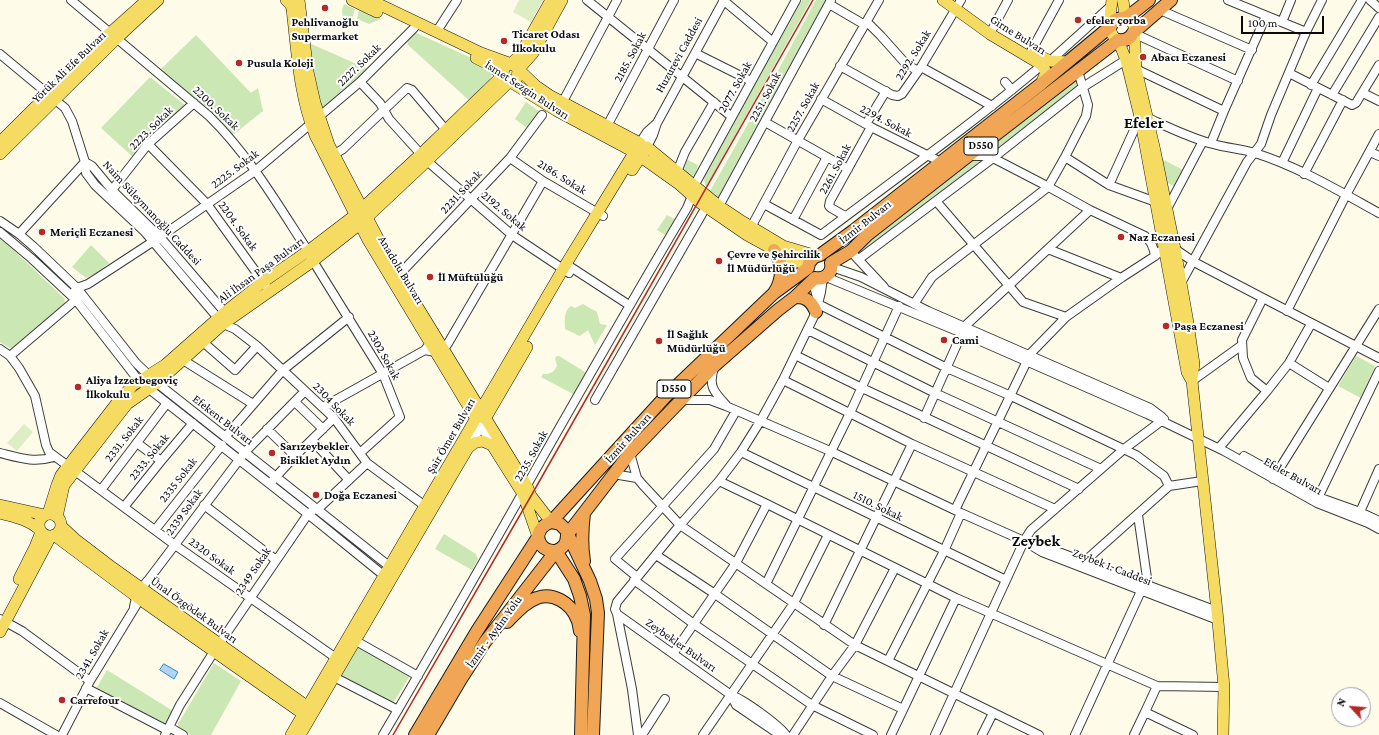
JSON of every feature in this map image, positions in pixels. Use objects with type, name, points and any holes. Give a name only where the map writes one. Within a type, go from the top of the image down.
[{"type":"highway","name":"İzmir Bulvarı","points":[[819,256],[1041,84],[1110,26],[1115,19],[1125,17],[1150,0]]},
{"type":"highway","name":"İzmir Bulvarı","points":[[538,537],[543,526],[551,522],[665,397],[774,293],[855,255],[867,236],[993,136],[1118,40],[1129,39],[1133,33],[1171,0]]},
{"type":"highway","points":[[774,250],[778,257],[782,274],[774,293]]},
{"type":"highway","name":"İsmet Sezgin Bulvarı","points":[[819,256],[827,258],[820,272]]},
{"type":"highway","name":"İzmir Bulvarı","points":[[568,535],[630,452],[714,366],[795,297],[820,272]]},
{"type":"highway","points":[[795,297],[806,298],[817,306]]},
{"type":"highway","points":[[585,512],[581,534],[581,548],[596,599],[598,613],[594,735]]},
{"type":"highway","points":[[551,522],[555,522],[563,526],[590,581]]},
{"type":"highway","name":"İzmir - Aydın Yolu","points":[[428,735],[485,642],[556,551],[563,547],[568,535]]},
{"type":"highway","points":[[538,537],[540,544],[546,550],[556,551],[574,579],[580,596],[584,615],[580,735]]},
{"type":"highway","name":"İzmir - Aydın Yolu","points":[[416,735],[477,631],[538,537]]},
{"type":"highway","points":[[485,642],[527,603],[537,598],[548,596],[565,602],[578,619],[583,652]]},
{"type":"main road","name":"Yörük Ali Efe Bulvarı","points":[[0,142],[52,96],[143,4],[158,0]]},
{"type":"main road","name":"Anadolu Bulvarı","points":[[286,0],[291,5],[292,9],[300,76],[315,120],[361,216],[368,240],[396,278],[434,347],[525,490],[538,537]]},
{"type":"main road","points":[[370,0],[481,53],[515,67]]},
{"type":"main road","points":[[515,67],[550,0]]},
{"type":"main road","points":[[515,67],[533,53],[562,0]]},
{"type":"main road","name":"Girne Bulvarı","points":[[943,0],[957,3],[1029,54]]},
{"type":"main road","points":[[1123,0],[1125,17],[1132,22],[1134,29],[1130,56],[1144,118],[1153,139],[1167,209],[1171,253],[1187,372],[1192,381],[1218,615],[1224,687],[1223,735]]},
{"type":"main road","name":"İsmet Sezgin Bulvarı","points":[[355,1],[489,64],[506,78],[640,150],[677,172],[706,208],[783,246],[819,256]]},
{"type":"main road","points":[[1112,2],[1110,26],[1112,36],[1118,40],[1130,56],[1136,69],[1160,225],[1181,283],[1194,364],[1194,375],[1192,381]]},
{"type":"main road","name":"Anadolu Bulvarı","points":[[300,3],[315,120]]},
{"type":"main road","name":"Girne Bulvarı","points":[[957,3],[990,34],[1046,63],[1068,62]]},
{"type":"main road","name":"Girne Bulvarı","points":[[1041,84],[1046,72],[1046,63]]},
{"type":"main road","name":"Ali İhsan Paşa Bulvarı","points":[[424,158],[446,130],[506,78],[517,78],[515,67]]},
{"type":"main road","name":"İsmet Sezgin Bulvarı","points":[[515,67],[560,107],[607,126],[640,150],[679,184],[720,206],[774,250],[820,272]]},
{"type":"main road","name":"Ali İhsan Paşa Bulvarı","points":[[53,518],[71,468],[127,404],[165,365],[226,320],[266,287],[311,256],[361,216],[424,158],[506,78]]},
{"type":"main road","name":"Yörük Ali Efe Bulvarı","points":[[0,154],[52,96]]},
{"type":"main road","name":"Şair Ömer Bulvarı","points":[[300,735],[336,658],[390,574],[600,214],[640,150]]},
{"type":"main road","name":"Şair Ömer Bulvarı","points":[[481,419],[492,392],[568,269]]},
{"type":"main road","name":"Ali İhsan Paşa Bulvarı","points":[[148,382],[183,360],[226,320]]},
{"type":"main road","name":"Anadolu Bulvarı","points":[[434,347],[470,394],[481,419]]},
{"type":"main road","points":[[470,394],[483,397],[492,392]]},
{"type":"main road","points":[[468,448],[474,443],[482,441],[492,445]]},
{"type":"main road","name":"Anadolu Bulvarı","points":[[492,445],[551,522]]},
{"type":"main road","name":"Şair Ömer Bulvarı","points":[[428,508],[468,448]]},
{"type":"main road","name":"Ünal Özgödek Bulvarı","points":[[0,505],[53,518],[140,596]]},
{"type":"main road","name":"Ünal Özgödek Bulvarı","points":[[0,514],[23,519],[33,524],[217,647],[309,713]]},
{"type":"main road","points":[[53,518],[59,531],[46,533],[39,521],[53,518]]},
{"type":"main road","points":[[0,632],[2,619],[46,533]]},
{"type":"main road","name":"Şair Ömer Bulvarı","points":[[291,735],[309,713],[334,677],[356,641],[390,574]]},
{"type":"street","name":"2200. Sokak","points":[[71,0],[194,103],[227,133],[255,171],[311,256]]},
{"type":"street","points":[[437,31],[456,0]]},
{"type":"street","points":[[587,0],[732,117]]},
{"type":"street","points":[[560,107],[617,0]]},
{"type":"street","name":"2185. Sokak","points":[[607,126],[674,0]]},
{"type":"street","points":[[723,0],[773,42]]},
{"type":"street","name":"Huzurevi Caddesi","points":[[640,150],[647,132],[657,123],[723,0]]},
{"type":"street","name":"2077. Sokak","points":[[693,191],[796,0]]},
{"type":"street","name":"2257. Sokak","points":[[750,231],[798,140],[879,0]]},
{"type":"street","points":[[993,28],[1008,0]]},
{"type":"street","points":[[1029,54],[1059,0]]},
{"type":"street","points":[[1228,0],[1239,2],[1266,16],[1306,32]]},
{"type":"street","points":[[1282,22],[1291,0]]},
{"type":"street","points":[[1181,283],[1194,262],[1247,162],[1261,144],[1306,32],[1322,0]]},
{"type":"street","points":[[1282,163],[1314,86],[1362,0]]},
{"type":"street","points":[[1370,0],[1379,8]]},
{"type":"street","points":[[830,2],[866,24],[881,36],[906,64],[920,69],[992,106]]},
{"type":"street","name":"2251. Sokak","points":[[720,206],[830,2]]},
{"type":"street","points":[[764,204],[820,235],[992,106],[1046,63],[1112,2]]},
{"type":"street","name":"2292. Sokak","points":[[840,66],[886,91],[898,96],[902,94],[920,69],[957,3]]},
{"type":"street","points":[[1160,10],[1252,50]]},
{"type":"street","points":[[1211,143],[1266,16]]},
{"type":"street","points":[[1332,95],[1379,17]]},
{"type":"street","name":"2227. Sokak","points":[[315,120],[360,82],[414,28]]},
{"type":"street","points":[[1133,33],[1238,81]]},
{"type":"street","points":[[695,53],[751,81]]},
{"type":"street","name":"Naim Süleymanoğlu Caddesi","points":[[0,54],[65,108],[72,121],[85,162],[86,173],[95,185],[144,231],[152,242],[226,320]]},
{"type":"street","points":[[887,291],[855,255],[936,201],[1083,87],[1130,56]]},
{"type":"street","points":[[1289,73],[1352,105],[1356,103],[1379,66]]},
{"type":"street","points":[[1136,69],[1224,111]]},
{"type":"street","points":[[914,304],[932,277],[1048,187],[1086,116],[1088,105],[1078,71]]},
{"type":"street","name":"2192. Sokak","points":[[360,82],[380,103],[389,119],[424,158],[512,235],[629,305]]},
{"type":"street","points":[[1005,82],[1012,90]]},
{"type":"street","points":[[331,156],[343,149],[406,90],[410,89],[446,130]]},
{"type":"street","name":"2261. Sokak","points":[[845,216],[829,206],[830,201],[848,169],[886,91]]},
{"type":"street","points":[[1363,92],[1379,101]]},
{"type":"street","name":"2294. Sokak","points":[[822,99],[869,126],[941,162]]},
{"type":"street","points":[[1304,174],[1343,100]]},
{"type":"street","points":[[677,172],[685,152],[714,102]]},
{"type":"street","name":"2223. Sokak","points":[[112,190],[148,144],[194,103]]},
{"type":"street","name":"2231. Sokak","points":[[396,278],[510,158],[542,115]]},
{"type":"street","points":[[1109,184],[1144,118],[1203,141],[1254,153],[1282,163],[1379,213]]},
{"type":"street","name":"2225. Sokak","points":[[80,291],[88,284],[160,237],[255,171],[315,120]]},
{"type":"street","points":[[765,122],[848,169]]},
{"type":"street","points":[[1153,139],[1157,128],[1162,124]]},
{"type":"street","points":[[1287,311],[1379,134]]},
{"type":"street","points":[[992,158],[990,147],[993,136]]},
{"type":"street","points":[[1167,209],[1203,141]]},
{"type":"street","name":"2204. Sokak","points":[[148,144],[207,204],[266,287]]},
{"type":"street","points":[[1370,152],[1379,156]]},
{"type":"street","points":[[968,156],[985,156],[992,158],[1090,210],[1145,236],[1150,240],[1155,256]]},
{"type":"street","points":[[793,220],[827,157]]},
{"type":"street","points":[[1065,157],[1095,177],[1109,184],[1156,202]]},
{"type":"street","name":"2186. Sokak","points":[[510,158],[543,181],[600,214]]},
{"type":"street","points":[[19,234],[85,162]]},
{"type":"street","name":"Naim Süleymanoğlu Caddesi","points":[[85,162],[92,166],[112,190],[160,237],[226,320]]},
{"type":"street","points":[[323,407],[434,347],[447,345],[452,335],[458,329],[543,181]]},
{"type":"street","name":"2235. Sokak","points":[[383,735],[525,490],[629,305],[687,208],[693,191]]},
{"type":"street","points":[[936,201],[1023,302],[1066,317]]},
{"type":"street","points":[[595,400],[706,208]]},
{"type":"street","points":[[924,418],[963,329],[1090,210]]},
{"type":"street","name":"Efekent Bulvarı","points":[[0,221],[19,234],[80,291],[136,363],[148,382],[225,437],[276,477],[311,511]]},
{"type":"street","points":[[1145,236],[1152,233],[1160,225]]},
{"type":"street","name":"Efekent Bulvarı","points":[[0,232],[31,258],[73,298],[167,404],[194,423],[270,484],[311,511],[390,574]]},
{"type":"street","points":[[1048,249],[1121,278]]},
{"type":"street","points":[[888,661],[944,551],[974,472],[1028,358],[1066,317],[1155,256],[1171,253],[1194,262],[1355,347],[1379,358]]},
{"type":"street","name":"2302 Sokak","points":[[311,256],[383,374],[400,416],[360,453]]},
{"type":"street","points":[[820,272],[899,306],[963,329]]},
{"type":"street","points":[[820,272],[861,277],[963,329],[1163,420]]},
{"type":"street","points":[[638,735],[632,689],[615,610],[617,602],[680,525],[719,482],[741,452],[761,420],[808,330],[817,306],[815,290],[820,272]]},
{"type":"street","points":[[10,356],[80,291]]},
{"type":"street","points":[[1263,298],[1242,340],[1242,345],[1243,358],[1251,378],[1267,392]]},
{"type":"street","points":[[817,306],[1136,455],[1164,476],[1169,486]]},
{"type":"street","points":[[766,584],[862,388],[899,306]]},
{"type":"street","points":[[1275,477],[1379,309]]},
{"type":"street","points":[[225,437],[283,370],[349,317]]},
{"type":"street","name":"2304 Sokak","points":[[226,320],[257,346],[334,418],[368,463],[428,508]]},
{"type":"street","points":[[1221,446],[1267,392],[1289,363],[1312,324]]},
{"type":"street","points":[[808,330],[935,393],[1102,469]]},
{"type":"street","points":[[203,342],[235,370],[257,346]]},
{"type":"street","points":[[1192,381],[1242,345]]},
{"type":"street","points":[[0,349],[10,356],[25,377],[35,396],[46,445],[49,452],[54,457]]},
{"type":"street","points":[[795,355],[924,418],[987,445],[1079,489]]},
{"type":"street","points":[[1028,358],[1150,408],[1163,420]]},
{"type":"street","points":[[183,360],[253,404]]},
{"type":"street","points":[[1289,363],[1329,388]]},
{"type":"street","points":[[714,366],[710,379],[712,386],[726,406]]},
{"type":"street","points":[[1317,500],[1379,371]]},
{"type":"street","points":[[783,380],[912,444],[1055,509]]},
{"type":"street","name":"2339 Sokak","points":[[150,580],[244,452],[305,391]]},
{"type":"street","points":[[682,400],[710,400],[761,420],[958,512],[1027,542]]},
{"type":"street","points":[[294,402],[323,429]]},
{"type":"street","name":"2331. Sokak","points":[[101,490],[167,404]]},
{"type":"street","points":[[736,411],[714,449],[615,559],[636,578],[694,624],[812,705],[873,735]]},
{"type":"street","points":[[270,484],[295,456],[334,418]]},
{"type":"street","name":"Anadolu Bulvarı","points":[[481,419],[492,445]]},
{"type":"street","name":"Şair Ömer Bulvarı","points":[[468,448],[481,419]]},
{"type":"street","points":[[935,735],[990,613],[1027,542],[1031,530],[1124,449],[1163,420]]},
{"type":"street","name":"Efeler Bulvarı","points":[[1163,420],[1221,446],[1317,500],[1379,529]]},
{"type":"street","name":"2333. Sokak","points":[[124,507],[194,423]]},
{"type":"street","points":[[267,430],[295,456]]},
{"type":"street","points":[[312,440],[349,480]]},
{"type":"street","points":[[137,443],[161,461]]},
{"type":"street","points":[[824,624],[912,444]]},
{"type":"street","name":"2335 Sokak","points":[[155,530],[222,445]]},
{"type":"street","points":[[630,452],[637,478],[680,525],[855,645],[1034,734]]},
{"type":"street","name":"1510. Sokak","points":[[741,452],[1006,580]]},
{"type":"street","points":[[0,453],[38,461],[54,457]]},
{"type":"street","name":"2320 Sokak","points":[[54,457],[175,545],[336,658]]},
{"type":"street","name":"2349 Sokak","points":[[167,731],[180,705],[217,647],[311,511],[320,507],[368,463]]},
{"type":"street","points":[[1360,512],[1379,469]]},
{"type":"street","points":[[613,474],[637,478]]},
{"type":"street","points":[[1084,562],[1169,486],[1202,481]]},
{"type":"street","points":[[719,482],[767,504],[956,598],[1157,686],[1224,687]]},
{"type":"street","name":"Efeler Bulvarı","points":[[1317,500],[1360,512],[1379,522]]},
{"type":"street","points":[[673,654],[736,563],[767,504]]},
{"type":"street","points":[[204,505],[276,560]]},
{"type":"street","points":[[1138,515],[1148,585]]},
{"type":"street","points":[[703,735],[794,603],[828,535]]},
{"type":"street","name":"Zeybek 1. Caddesi","points":[[1027,542],[1148,585],[1218,615]]},
{"type":"street","name":"Zeybek 1. Caddesi","points":[[1027,542],[1042,552],[1140,591],[1218,615]]},
{"type":"street","points":[[656,555],[715,594],[832,676],[903,709]]},
{"type":"street","points":[[793,735],[812,705],[855,645],[896,568]]},
{"type":"street","name":"2341. Sokak","points":[[62,735],[88,685],[150,580]]},
{"type":"street","points":[[1075,735],[1140,591]]},
{"type":"street","points":[[891,735],[956,598]]},
{"type":"street","name":"Zeybekler Bulvarı","points":[[617,614],[731,694],[740,698],[783,730],[786,735]]},
{"type":"street","points":[[2,619],[22,631],[88,685],[167,731],[183,735]]},
{"type":"street","points":[[356,641],[418,676]]},
{"type":"street","points":[[334,677],[398,710]]},
{"type":"street","points":[[1134,735],[1157,686]]},
{"type":"street","name":"Zeybekler Bulvarı","points":[[731,694],[736,705],[780,735]]},
{"type":"street","points":[[642,735],[665,699]]},
{"type":"street","points":[[0,703],[56,735]]},
{"type":"street","points":[[1145,712],[1193,735]]},
{"type":"street","points":[[982,735],[993,713]]},
{"type":"green space","points":[[519,0],[543,0],[531,22],[513,12]]},
{"type":"green space","points":[[802,0],[811,0],[706,187],[704,180],[705,174]]},
{"type":"green space","points":[[816,0],[828,0],[719,199],[709,193]]},
{"type":"green space","points":[[344,4],[355,9],[352,18],[348,20],[343,20],[342,10]]},
{"type":"green space","points":[[359,10],[381,19],[369,24],[357,19]]},
{"type":"green space","points":[[414,32],[487,65],[492,74],[489,84],[472,103],[408,45],[407,39]]},
{"type":"green space","points":[[196,35],[251,93],[258,88],[263,111],[233,135],[206,108],[160,70]]},
{"type":"green space","points":[[309,43],[368,69],[325,108],[316,99]]},
{"type":"green space","points":[[150,77],[186,106],[133,157],[101,128]]},
{"type":"green space","points":[[1076,79],[1077,87],[999,147],[997,142]]},
{"type":"green space","points":[[526,102],[540,112],[528,129],[515,119]]},
{"type":"green space","points":[[977,158],[983,162],[866,251],[863,246]]},
{"type":"green space","points":[[686,159],[698,165],[695,175],[689,176],[680,167]]},
{"type":"green space","points":[[1162,159],[1185,171],[1177,188],[1163,180]]},
{"type":"green space","points":[[667,215],[676,220],[667,236],[657,230]]},
{"type":"green space","points":[[0,237],[65,299],[64,306],[13,350],[0,342]]},
{"type":"green space","points":[[91,245],[109,263],[96,273],[86,278],[72,267]]},
{"type":"green space","points":[[583,304],[597,312],[600,324],[607,325],[595,345],[588,330],[580,336],[565,329],[565,316],[568,308],[571,306],[575,308]]},
{"type":"green space","points":[[557,356],[585,372],[586,376],[573,394],[541,377],[543,374],[552,373],[557,366],[555,358]]},
{"type":"green space","points":[[1356,356],[1375,366],[1361,398],[1338,386]]},
{"type":"green space","points":[[24,424],[33,432],[17,451],[7,443]]},
{"type":"green space","points":[[444,534],[476,554],[478,559],[472,570],[435,549]]},
{"type":"green space","points":[[359,644],[411,674],[392,705],[340,677]]},
{"type":"green space","points":[[214,663],[241,681],[211,735],[191,735],[179,729],[178,724]]},
{"type":"green space","points":[[107,670],[173,711],[163,727],[95,691]]},
{"type":"water","points":[[164,664],[178,672],[174,679],[160,670]]},
{"type":"railway","points":[[393,735],[531,496],[813,0]]},
{"type":"place","name":"Pehlivanoğlu Supermarket","points":[[325,8]]},
{"type":"place","name":"efeler çorba","points":[[1078,20]]},
{"type":"place","name":"Ticaret Odası İlkokulu","points":[[504,41]]},
{"type":"place","name":"Abacı Eczanesi","points":[[1143,57]]},
{"type":"place","name":"Pusula Koleji","points":[[239,63]]},
{"type":"place","name":"Meriçli Eczanesi","points":[[42,232]]},
{"type":"place","name":"Naz Eczanesi","points":[[1121,237]]},
{"type":"place","name":"Çevre ve Şehircilik İl Müdürlüğü","points":[[719,261]]},
{"type":"place","name":"İl Müftülüğü","points":[[430,277]]},
{"type":"place","name":"Paşa Eczanesi","points":[[1166,326]]},
{"type":"place","name":"Cami","points":[[944,340]]},
{"type":"place","name":"İl Sağlık Müdürlüğü","points":[[659,341]]},
{"type":"place","name":"Aliya İzzetbegoviç İlkokulu","points":[[78,387]]},
{"type":"place","name":"Sarızeybekler Bisiklet Aydın","points":[[272,453]]},
{"type":"place","name":"Doğa Eczanesi","points":[[316,495]]},
{"type":"place","name":"Carrefour","points":[[62,700]]},
{"type":"district","name":"Efeler","points":[[1144,123]]},
{"type":"district","name":"Zeybek","points":[[1036,541]]}]
